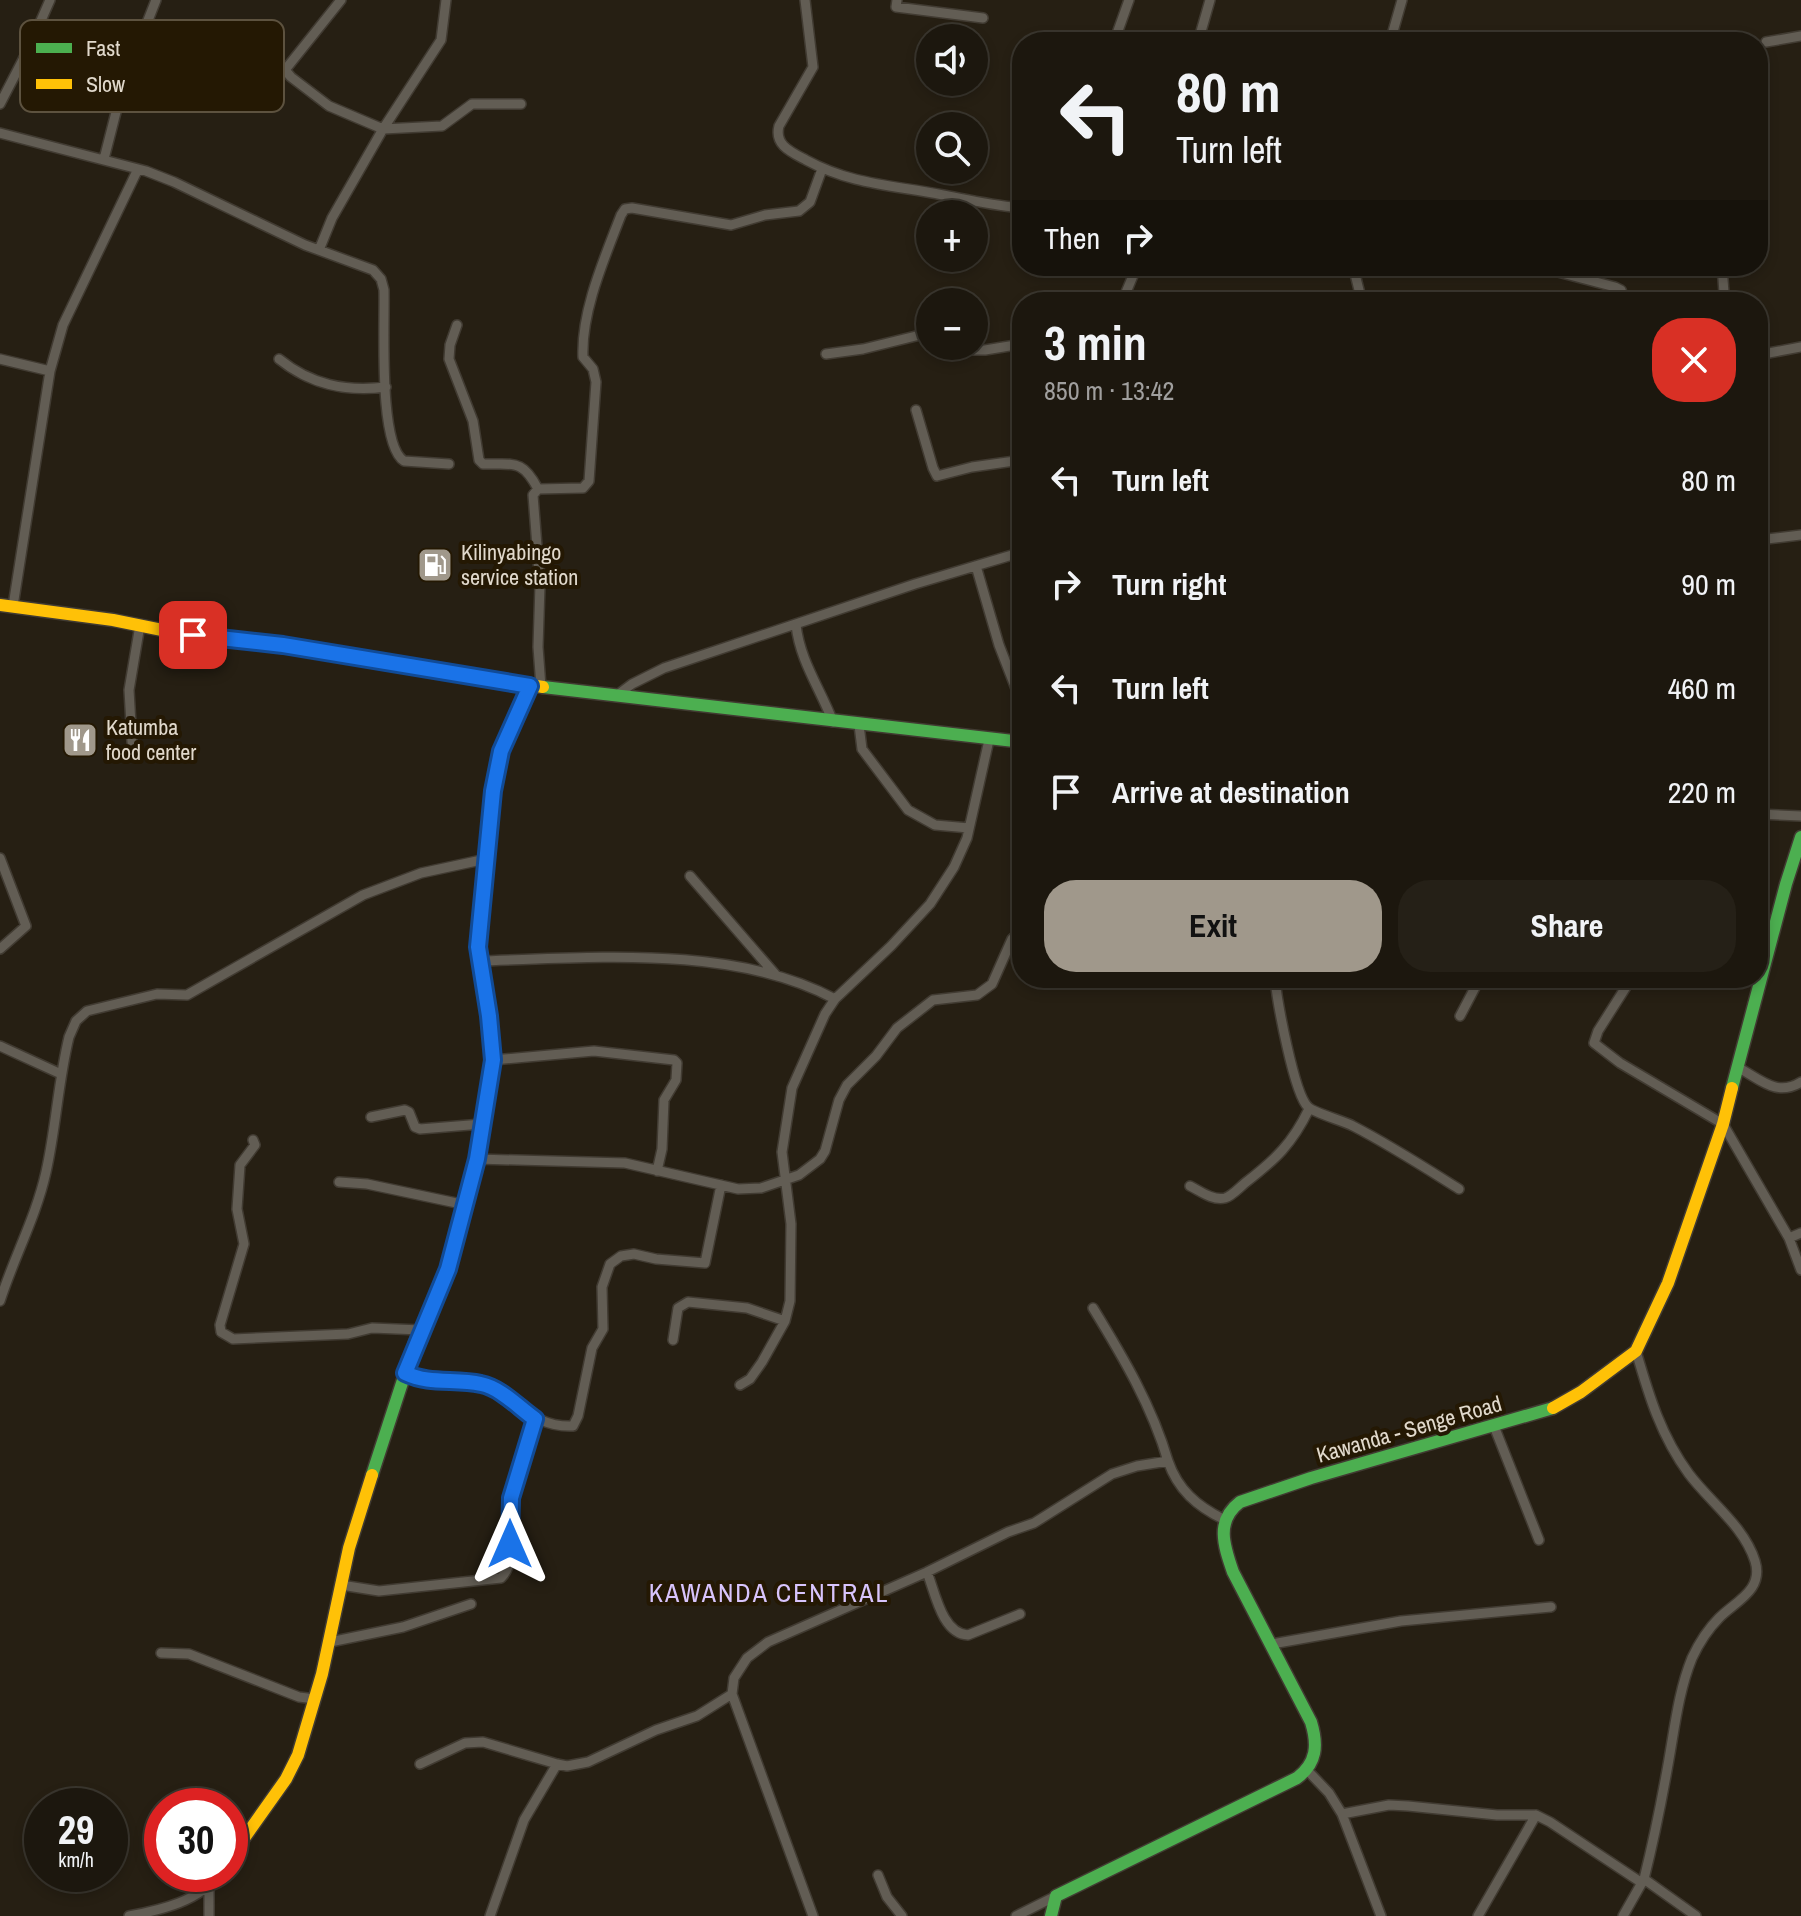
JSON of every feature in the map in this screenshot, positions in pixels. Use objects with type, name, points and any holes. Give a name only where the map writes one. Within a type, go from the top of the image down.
[{"type":"street","points":[[40,20],[50,0]]},
{"type":"street","points":[[148,20],[156,0]]},
{"type":"street","points":[[341,0],[294,55],[285,71],[329,106],[383,129],[442,126],[462,110],[481,103],[521,104]]},
{"type":"street","points":[[319,250],[332,218],[383,129],[441,40],[446,0]]},
{"type":"street","points":[[805,0],[813,67],[779,126],[777,138],[793,153],[840,176],[884,187],[1012,206]]},
{"type":"street","points":[[897,0],[896,7],[983,18]]},
{"type":"street","points":[[1118,32],[1129,0]]},
{"type":"street","points":[[1201,32],[1210,0]]},
{"type":"street","points":[[1393,32],[1402,0]]},
{"type":"street","points":[[1768,42],[1801,36]]},
{"type":"street","points":[[0,104],[20,62]]},
{"type":"street","points":[[104,159],[116,112]]},
{"type":"street","points":[[0,133],[104,159],[174,182],[257,224],[368,268],[381,279],[384,290],[386,417],[398,457],[404,461],[449,464]]},
{"type":"street","points":[[138,169],[63,325],[50,371],[6,605],[371,659],[535,687],[1012,741]]},
{"type":"street","points":[[248,1833],[286,1779],[298,1755],[330,1642],[341,1585],[367,1490],[405,1373],[448,1269],[477,1159],[493,1060],[489,1016],[478,961],[486,859],[501,751],[535,687],[540,585],[533,495],[538,489],[583,488],[589,481],[596,382],[593,369],[583,357],[590,304],[623,211],[632,208],[731,225],[765,215],[799,211],[810,202],[822,169]]},
{"type":"street","points":[[1573,276],[1615,287],[1621,292]]},
{"type":"street","points":[[457,325],[449,359],[473,421],[479,460],[483,464],[516,464],[527,472],[538,489]]},
{"type":"street","points":[[826,354],[916,336]]},
{"type":"street","points":[[988,350],[1012,346]]},
{"type":"street","points":[[1768,353],[1801,347]]},
{"type":"street","points":[[0,359],[50,371]]},
{"type":"street","points":[[279,359],[304,376],[342,389],[386,387]]},
{"type":"street","points":[[916,410],[937,476],[1012,461]]},
{"type":"street","points":[[1768,539],[1801,535]]},
{"type":"street","points":[[616,696],[664,668],[915,584],[1012,555]]},
{"type":"street","points":[[976,566],[1012,678]]},
{"type":"street","points":[[132,742],[129,690],[140,625]]},
{"type":"street","points":[[796,625],[805,665],[833,722]]},
{"type":"street","points":[[859,725],[862,749],[908,810],[935,825],[969,828]]},
{"type":"street","points":[[740,1385],[750,1379],[762,1362],[785,1321],[792,1280],[791,1224],[783,1141],[792,1088],[825,1014],[835,999],[930,904],[954,867],[969,828],[989,740]]},
{"type":"street","points":[[1768,814],[1801,816]]},
{"type":"street","name":"Kawanda - Senge Road","points":[[1768,954],[1801,837]]},
{"type":"street","points":[[0,858],[26,926],[0,949]]},
{"type":"street","points":[[0,1301],[6,1265],[28,1232],[46,1173],[61,1074],[76,1021],[87,1011],[157,994],[187,995],[376,890],[421,873],[486,859]]},
{"type":"street","points":[[690,876],[775,974]]},
{"type":"street","points":[[477,1159],[625,1163],[738,1189],[761,1188],[799,1175],[820,1159],[825,1151],[839,1100],[847,1085],[876,1056],[897,1028],[933,1000],[977,995],[992,984],[1012,939]]},
{"type":"street","points":[[478,961],[661,959],[739,966],[812,986],[835,999]]},
{"type":"street","points":[[1276,988],[1298,1092],[1309,1109],[1350,1124],[1459,1189]]},
{"type":"street","points":[[1460,1016],[1475,988]]},
{"type":"street","points":[[1625,988],[1595,1037],[1597,1047],[1723,1124],[1789,1238],[1801,1270]]},
{"type":"street","name":"Kawanda - Senge Road","points":[[1223,1519],[1229,1508],[1240,1502],[1311,1478],[1551,1409],[1581,1392],[1636,1351],[1668,1283],[1723,1124],[1759,988]]},
{"type":"street","points":[[0,1046],[61,1074]]},
{"type":"street","points":[[493,1060],[594,1051],[674,1060],[677,1063],[676,1080],[664,1100],[662,1149],[657,1171]]},
{"type":"street","points":[[1739,1068],[1784,1090],[1801,1082]]},
{"type":"street","points":[[1190,1186],[1216,1197],[1225,1198],[1233,1193],[1289,1145],[1309,1109]]},
{"type":"street","points":[[371,1117],[405,1110],[409,1112],[415,1127],[420,1129],[482,1124]]},
{"type":"street","points":[[253,1140],[255,1145],[240,1165],[238,1213],[244,1244],[220,1325],[225,1337],[348,1334],[372,1328],[421,1330]]},
{"type":"street","points":[[339,1182],[367,1184],[466,1205]]},
{"type":"street","points":[[405,1373],[436,1382],[481,1384],[501,1394],[535,1419],[569,1427],[577,1421],[592,1348],[603,1329],[602,1287],[610,1264],[621,1256],[634,1254],[705,1263],[721,1185]]},
{"type":"street","points":[[1789,1238],[1801,1233]]},
{"type":"street","points":[[673,1340],[678,1308],[688,1302],[747,1308],[785,1321]]},
{"type":"street","points":[[1016,1916],[1308,1771],[1314,1758],[1316,1734],[1233,1572],[1223,1546],[1223,1519],[1192,1501],[1172,1472],[1150,1410],[1126,1362],[1093,1308]]},
{"type":"street","points":[[1623,1916],[1643,1881],[1686,1676],[1706,1633],[1720,1616],[1752,1589],[1757,1577],[1755,1560],[1745,1542],[1690,1475],[1664,1436],[1636,1351]]},
{"type":"street","points":[[341,1585],[379,1591],[501,1578],[508,1570],[511,1559],[508,1526],[511,1498],[535,1419]]},
{"type":"street","points":[[1494,1426],[1539,1540]]},
{"type":"street","points":[[813,1916],[732,1694],[734,1678],[747,1658],[768,1642],[1044,1518],[1112,1474],[1168,1461]]},
{"type":"street","points":[[927,1572],[947,1623],[962,1635],[1020,1614]]},
{"type":"street","points":[[330,1642],[403,1627],[471,1604]]},
{"type":"street","points":[[1272,1644],[1401,1621],[1551,1607]]},
{"type":"street","points":[[161,1653],[189,1654],[299,1697],[315,1699]]},
{"type":"street","points":[[420,1764],[465,1743],[483,1742],[567,1766],[588,1762],[656,1730],[697,1716],[732,1694]]},
{"type":"street","points":[[490,1916],[524,1820],[557,1764]]},
{"type":"street","points":[[1308,1771],[1329,1793],[1342,1814],[1381,1916]]},
{"type":"street","points":[[1342,1814],[1389,1805],[1497,1815],[1536,1815],[1696,1916]]},
{"type":"street","points":[[1478,1916],[1536,1815]]},
{"type":"street","points":[[878,1875],[887,1897],[902,1916]]},
{"type":"street","points":[[129,1916],[158,1910],[200,1892]]},
{"type":"street","points":[[209,1892],[209,1916]]},
{"type":"street","points":[[1051,1916],[1056,1896]]},
{"type":"traffic: fast","points":[[372,1475],[416,1340],[448,1269],[477,1159],[493,1060],[478,947],[493,791],[501,751],[530,686]]},
{"type":"traffic: fast","points":[[543,687],[1012,741]]},
{"type":"traffic: fast","points":[[1768,952],[1801,837]]},
{"type":"traffic: fast","points":[[1732,1088],[1758,988]]},
{"type":"traffic: fast","points":[[1051,1916],[1056,1896],[1297,1778],[1312,1760],[1315,1738],[1311,1722],[1233,1572],[1224,1534],[1224,1526],[1232,1509],[1240,1502],[1311,1478],[1553,1408]]},
{"type":"traffic: slow","points":[[0,605],[283,645],[543,687]]},
{"type":"traffic: slow","points":[[1553,1408],[1581,1392],[1636,1351],[1668,1283],[1723,1124],[1732,1088]]},
{"type":"traffic: slow","points":[[248,1833],[286,1779],[298,1755],[322,1674],[349,1548],[372,1475]]},
{"type":"place","name":"Kilinyabingo service station","points":[[435,565]]},
{"type":"place","name":"Katumba food center","points":[[80,740]]},
{"type":"district","name":"KAWANDA CENTRAL","points":[[769,1592]]},
{"type":"route","points":[[193,635],[283,645],[530,686],[501,751],[493,791],[478,961],[489,1016],[493,1060],[477,1159],[448,1269],[416,1340],[405,1373],[436,1382],[481,1384],[501,1394],[535,1419],[523,1449],[511,1498],[510,1544]]}]
